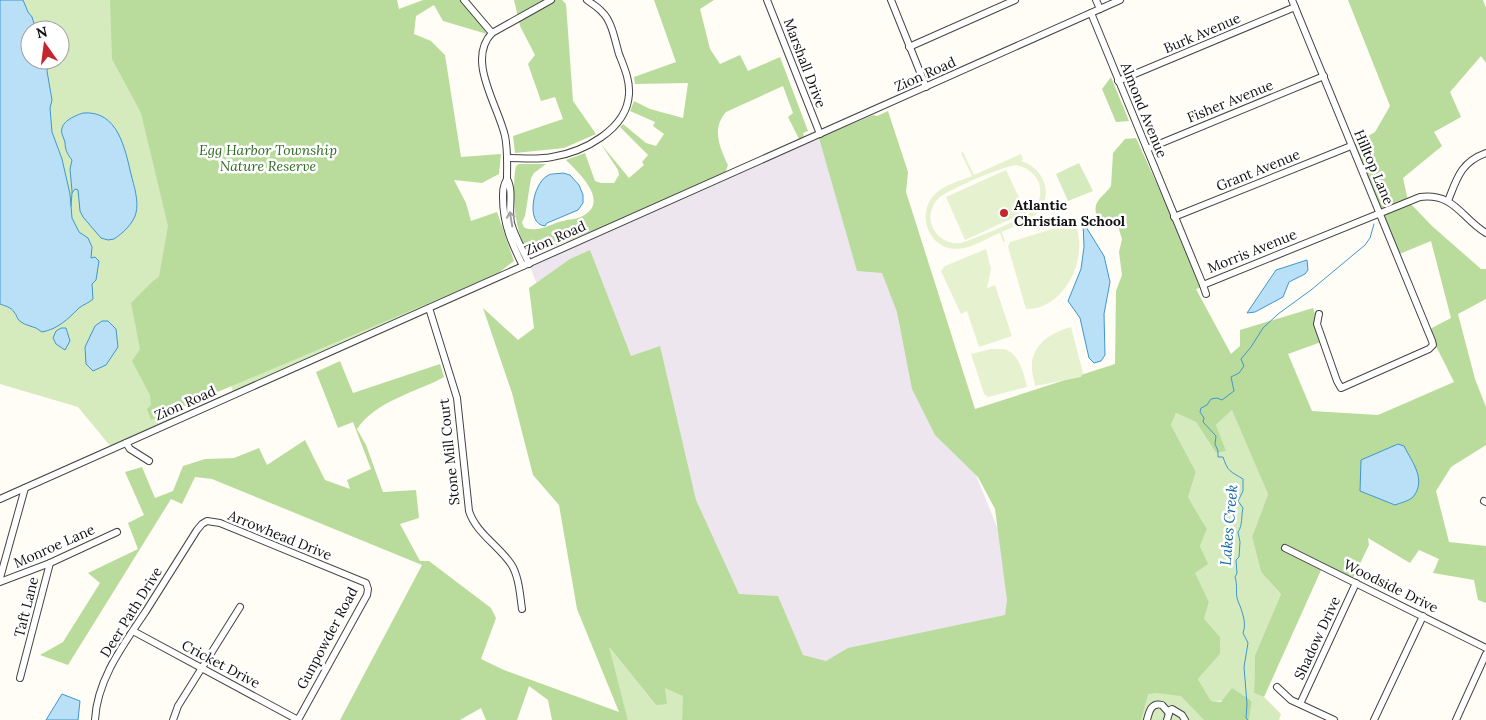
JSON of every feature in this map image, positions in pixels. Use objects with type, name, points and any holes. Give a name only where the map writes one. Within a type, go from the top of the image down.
[{"type":"street","points":[[464,0],[492,33]]},
{"type":"street","points":[[526,265],[512,224],[510,184],[506,179],[504,134],[481,64],[483,46],[492,33],[551,0]]},
{"type":"street","points":[[506,158],[546,158],[572,152],[598,139],[615,125],[623,115],[629,96],[626,75],[608,19],[602,11],[587,0]]},
{"type":"street","name":"Marshall Drive","points":[[767,0],[820,134]]},
{"type":"street","points":[[891,0],[926,87]]},
{"type":"street","points":[[909,48],[1015,0]]},
{"type":"street","points":[[1096,0],[1100,9]]},
{"type":"street","name":"Zion Road","points":[[0,499],[1120,0]]},
{"type":"street","name":"Hilltop Lane","points":[[1292,0],[1433,344],[1429,348],[1341,388],[1317,324],[1319,314]]},
{"type":"street","name":"Burk Avenue","points":[[1118,81],[1295,7]]},
{"type":"street","name":"Almond Avenue","points":[[1091,13],[1174,217]]},
{"type":"street","name":"Fisher Avenue","points":[[1147,149],[1324,76]]},
{"type":"street","name":"Grant Avenue","points":[[1174,217],[1352,146]]},
{"type":"street","points":[[1486,153],[1474,158],[1463,168],[1448,200],[1486,233]]},
{"type":"street","name":"Morris Avenue","points":[[1174,217],[1203,285],[1420,197],[1448,200]]},
{"type":"street","points":[[1203,285],[1206,294]]},
{"type":"street","name":"Stone Mill Court","points":[[429,308],[457,398],[468,512],[476,526],[512,566],[516,576],[522,610]]},
{"type":"street","points":[[126,443],[130,449],[150,461]]},
{"type":"street","points":[[0,578],[26,488]]},
{"type":"street","name":"Arrowhead Drive","points":[[202,524],[207,521],[220,523],[349,576]]},
{"type":"street","name":"Deer Path Drive","points":[[95,720],[98,698],[106,676],[202,524]]},
{"type":"street","name":"Monroe Lane","points":[[0,582],[117,532]]},
{"type":"street","name":"Woodside Drive","points":[[1285,548],[1486,648]]},
{"type":"street","name":"Taft Lane","points":[[20,678],[50,562]]},
{"type":"street","name":"Gunpowder Road","points":[[298,720],[367,595],[366,583],[349,576]]},
{"type":"street","name":"Shadow Drive","points":[[1300,704],[1356,583]]},
{"type":"street","points":[[173,720],[178,706],[240,607]]},
{"type":"street","points":[[1374,720],[1423,616]]},
{"type":"street","name":"Cricket Drive","points":[[133,631],[298,720]]},
{"type":"street","points":[[1456,720],[1486,654]]},
{"type":"street","points":[[1277,687],[1291,700],[1334,720]]},
{"type":"street","points":[[1147,720],[1151,708],[1156,705],[1162,705],[1168,716]]},
{"type":"street","points":[[1168,716],[1171,709],[1174,709],[1185,720]]},
{"type":"shaded area","points":[[837,131],[1075,720],[708,720],[529,264]]},
{"type":"green space","name":"Egg Harbor Township Nature Reserve","points":[[0,0],[384,0],[474,284],[233,392],[206,303],[156,377],[174,418],[111,447],[78,407],[0,384]]},
{"type":"green space","name":"Egg Harbor Township Nature Reserve","points":[[110,0],[397,0],[399,9],[423,0],[464,0],[487,34],[443,21],[434,5],[416,16],[414,34],[431,41],[445,55],[461,157],[501,154],[499,174],[482,183],[454,180],[466,203],[471,221],[497,212],[514,261],[497,274],[151,420],[147,409],[151,405],[150,395],[132,361],[140,349],[131,303],[159,277],[168,226],[141,113],[112,59]]},
{"type":"green space","points":[[514,0],[562,0],[566,4],[573,101],[596,134],[564,148],[515,153],[513,136],[563,119],[555,97],[541,101],[528,64],[535,55],[520,26]]},
{"type":"green space","points":[[654,0],[714,0],[700,9],[710,49],[720,64],[740,55],[748,71],[780,57],[808,131],[803,133],[804,136],[799,139],[788,117],[793,113],[783,86],[726,112],[721,118],[718,138],[728,165],[725,173],[617,221],[531,256],[521,237],[515,213],[514,188],[516,166],[519,164],[546,164],[534,173],[531,178],[525,216],[522,222],[524,227],[528,229],[547,227],[586,214],[592,208],[594,201],[592,193],[583,178],[566,160],[585,153],[595,181],[601,183],[614,183],[619,175],[618,170],[601,144],[629,178],[644,165],[642,162],[648,155],[620,127],[623,124],[646,143],[656,146],[664,134],[653,126],[655,122],[630,111],[634,101],[650,109],[683,118],[688,83],[635,84],[634,77],[676,62]]},
{"type":"green space","points":[[1348,0],[1483,0],[1486,8],[1486,63],[1481,56],[1450,92],[1461,117],[1434,132],[1442,146],[1403,178],[1408,201],[1432,226],[1481,269],[1486,269],[1486,299],[1458,314],[1475,379],[1486,407],[1486,445],[1451,467],[1436,491],[1449,542],[1486,546],[1486,603],[1478,600],[1474,580],[1433,573],[1439,559],[1419,550],[1410,563],[1368,538],[1369,545],[1351,582],[1322,568],[1264,697],[1254,693],[1255,655],[1281,594],[1261,572],[1252,537],[1268,494],[1232,410],[1216,425],[1226,451],[1216,453],[1196,422],[1176,413],[1171,425],[1196,472],[1188,497],[1207,529],[1200,546],[1208,564],[1195,573],[1209,602],[1204,619],[1220,637],[1220,654],[1198,679],[1211,701],[1221,702],[1232,688],[1252,701],[1249,720],[1204,720],[1181,696],[1157,693],[1148,694],[1141,720],[682,720],[683,696],[665,688],[667,704],[656,705],[609,647],[628,720],[552,720],[548,700],[529,686],[517,720],[486,720],[481,708],[460,720],[340,720],[422,565],[212,479],[195,477],[182,504],[171,499],[68,665],[40,655],[63,642],[100,583],[88,573],[138,549],[128,523],[144,515],[125,472],[142,467],[155,498],[173,491],[183,466],[205,459],[234,458],[259,448],[267,465],[305,440],[325,480],[350,489],[347,480],[371,469],[353,422],[338,428],[316,372],[340,361],[353,393],[440,364],[444,377],[386,404],[365,419],[357,429],[366,445],[383,492],[416,490],[419,518],[400,524],[420,561],[429,561],[491,608],[496,618],[481,659],[504,670],[619,712],[577,609],[559,505],[533,475],[512,393],[483,308],[518,340],[534,328],[529,288],[570,259],[590,250],[631,356],[660,346],[696,500],[739,594],[778,596],[803,655],[826,661],[848,648],[1005,615],[1007,600],[995,509],[978,477],[935,435],[912,389],[897,312],[882,273],[857,271],[819,138],[873,115],[877,116],[888,111],[908,172],[906,192],[975,409],[1115,364],[1116,291],[1122,275],[1119,252],[1122,239],[1118,226],[1098,219],[1096,204],[1111,186],[1113,153],[1125,139],[1136,138],[1203,285],[1203,287],[1196,289],[1231,354],[1240,346],[1240,330],[1313,308],[1324,341],[1288,354],[1312,411],[1378,415],[1454,382],[1428,330],[1451,318],[1431,241],[1397,255],[1362,170],[1355,144],[1375,132],[1390,106]]},
{"type":"green space","points":[[1111,77],[1129,121],[1116,122],[1102,89]]},
{"type":"green space","points":[[963,152],[974,175],[1021,154],[1023,159],[1021,161],[1036,170],[1045,184],[1045,201],[1041,209],[1023,223],[1002,232],[1005,242],[1003,242],[1000,233],[979,243],[962,249],[956,249],[939,243],[928,230],[926,212],[934,195],[947,186],[972,176],[961,153]],"holes":[[[1010,166],[1020,166],[1033,173],[1039,183],[1040,198],[1032,211],[1009,224],[961,243],[952,243],[938,235],[931,222],[933,206],[938,199],[952,190],[988,174]]]},
{"type":"green space","points":[[1079,163],[1093,191],[1068,201],[1056,174]]},
{"type":"green space","points":[[1006,170],[1026,212],[965,240],[946,197]]},
{"type":"green space","points":[[1075,222],[1079,250],[1075,271],[1070,281],[1056,298],[1047,304],[1037,308],[1026,309],[1008,247],[1010,242]]},
{"type":"green space","points":[[986,249],[991,269],[987,288],[995,285],[1012,336],[979,347],[967,311],[961,314],[941,271],[945,266]]},
{"type":"green space","points":[[1071,327],[1083,373],[1081,377],[1035,386],[1032,362],[1037,349],[1041,343],[1052,335]]},
{"type":"green space","points":[[991,349],[1004,349],[1014,355],[1020,365],[1027,387],[988,397],[984,394],[971,354]]},
{"type":"green space","points":[[1233,409],[1268,494],[1252,537],[1261,572],[1281,594],[1255,655],[1254,693],[1264,697],[1281,714],[1279,720],[1249,720],[1252,700],[1211,701],[1198,679],[1220,654],[1204,619],[1209,602],[1194,573],[1207,564],[1200,546],[1207,529],[1188,497],[1196,472],[1171,425],[1176,413],[1196,422],[1216,453],[1225,451],[1216,425]]},
{"type":"green space","points":[[608,646],[656,705],[664,687],[684,696],[682,720],[628,720]]},
{"type":"green space","points":[[1136,690],[1193,694],[1216,720],[1129,720]]},
{"type":"water","points":[[0,0],[23,0],[33,20],[20,20],[20,70],[47,70],[52,100],[50,108],[52,132],[62,159],[70,194],[72,218],[79,232],[88,238],[92,247],[91,258],[95,257],[99,261],[96,280],[92,284],[93,299],[79,308],[67,320],[48,331],[42,332],[24,324],[11,309],[0,304]]},
{"type":"water","points":[[83,113],[95,114],[112,124],[118,133],[126,154],[137,199],[137,208],[133,221],[114,239],[101,238],[80,211],[78,190],[75,189],[72,193],[70,169],[72,160],[65,147],[62,130],[68,120]]},
{"type":"water","points":[[563,173],[570,175],[579,185],[583,195],[583,203],[578,210],[547,223],[545,226],[539,224],[533,211],[533,203],[538,187],[542,180],[549,175]]},
{"type":"water","points":[[1083,222],[1104,256],[1110,282],[1104,314],[1105,355],[1101,361],[1094,363],[1089,358],[1080,318],[1068,301],[1081,269],[1084,247]]},
{"type":"water","points":[[1307,260],[1308,270],[1305,274],[1289,282],[1283,297],[1255,312],[1247,313],[1276,270]]},
{"type":"water","points":[[102,321],[108,321],[116,329],[118,347],[106,365],[93,371],[86,364],[85,347],[95,326]]},
{"type":"water","points":[[66,328],[70,341],[65,350],[56,344],[53,338],[56,331]]},
{"type":"water","points":[[1398,444],[1404,446],[1414,465],[1419,484],[1413,497],[1395,505],[1360,491],[1361,460]]},
{"type":"water","points":[[62,694],[80,701],[78,720],[46,720]]},
{"type":"waterway","points":[[71,206],[72,193]]},
{"type":"waterway","name":"Lakes Creek","points":[[1248,720],[1246,718],[1247,704],[1244,667],[1248,643],[1243,633],[1244,621],[1237,599],[1235,577],[1237,573],[1236,560],[1239,557],[1240,542],[1238,532],[1243,508],[1238,501],[1243,491],[1243,479],[1230,471],[1223,457],[1218,457],[1215,444],[1216,436],[1203,422],[1204,418],[1200,412],[1201,408],[1207,405],[1211,399],[1217,398],[1222,400],[1234,391],[1231,377],[1239,373],[1244,366],[1241,359],[1263,328],[1365,245],[1370,238],[1374,224]]},
{"type":"place","name":"Atlantic Christian School","points":[[1004,213]]}]
